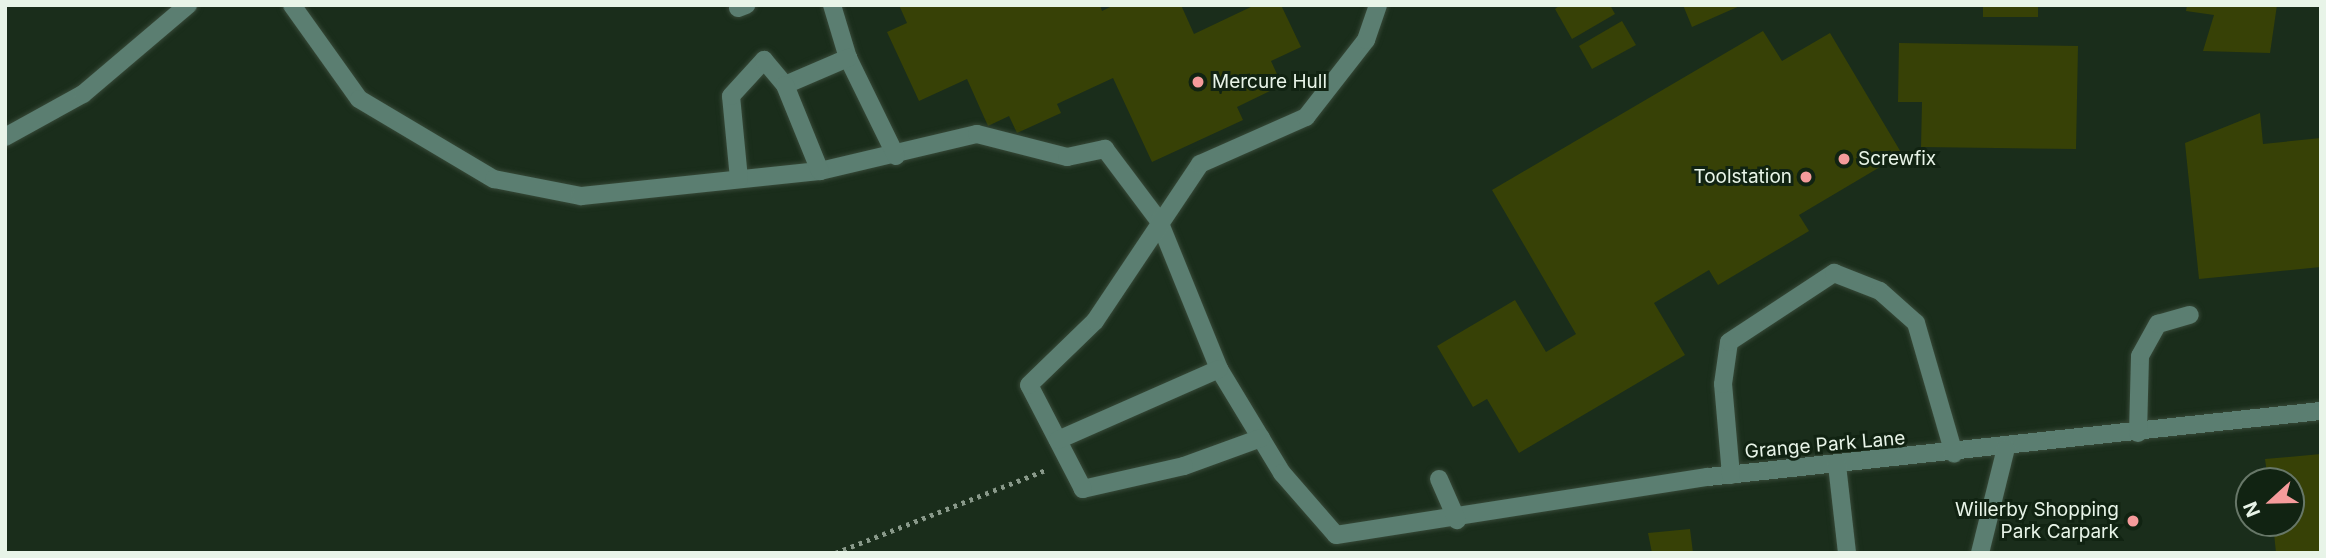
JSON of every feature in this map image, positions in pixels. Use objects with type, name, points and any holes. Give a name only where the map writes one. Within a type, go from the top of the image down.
[{"type":"street","points":[[5,138],[83,94],[188,5]]},
{"type":"street","points":[[292,5],[359,99],[494,179],[581,196],[820,172],[896,156],[977,134],[1067,157],[1105,149],[1159,221],[1219,369],[1261,438],[1184,466],[1083,489],[1029,384],[1096,321],[1159,221],[1200,164],[1306,117],[1366,40],[1378,5]]},
{"type":"street","points":[[832,5],[848,58],[896,156]]},
{"type":"street","points":[[785,85],[848,58]]},
{"type":"street","points":[[739,179],[731,96],[764,60],[785,85],[820,172]]},
{"type":"street","points":[[1731,475],[1723,384],[1729,342],[1834,273],[1880,291],[1916,323],[1954,454]]},
{"type":"street","points":[[2138,433],[2140,356],[2158,324],[2190,315]]},
{"type":"street","points":[[1058,440],[1219,369]]},
{"type":"street","name":"Grange Park Lane","points":[[1261,438],[1282,472],[1336,536],[1457,520],[1731,475],[2006,449],[2321,411]]},
{"type":"street","points":[[1980,553],[2006,449]]},
{"type":"street","points":[[1837,465],[1847,553]]},
{"type":"street","points":[[1440,480],[1457,520]]},
{"type":"path","points":[[835,553],[1069,461]]},
{"type":"building","name":"Mercure Hull","points":[[899,5],[1100,5],[1102,11],[1114,5],[1181,5],[1194,34],[1255,5],[1281,5],[1301,47],[1271,61],[1282,85],[1237,107],[1243,120],[1152,162],[1113,78],[1057,104],[1061,113],[1017,133],[1009,116],[988,126],[967,79],[919,101],[887,32],[907,23]]},
{"type":"building","points":[[1560,5],[1610,5],[1615,14],[1572,39],[1555,9]]},
{"type":"building","points":[[1683,5],[1742,5],[1692,27]]},
{"type":"building","points":[[1983,5],[2038,5],[2038,17],[1983,17]]},
{"type":"building","points":[[2187,5],[2277,5],[2270,53],[2203,51],[2214,15],[2186,11]]},
{"type":"building","points":[[1622,21],[1636,45],[1592,69],[1579,46]]},
{"type":"building","points":[[1763,31],[1782,61],[1830,33],[1902,154],[1799,215],[1809,231],[1718,285],[1709,270],[1654,303],[1685,355],[1519,453],[1487,399],[1473,407],[1437,346],[1515,300],[1546,352],[1576,334],[1492,190]]},
{"type":"building","points":[[1899,43],[2078,46],[2076,149],[1921,147],[1922,102],[1898,102]]},
{"type":"building","points":[[2260,113],[2263,144],[2321,138],[2321,267],[2199,279],[2185,143]]},
{"type":"building","points":[[2321,454],[2321,553],[2276,553],[2274,537],[2305,537],[2305,467],[2266,467],[2265,459]]},
{"type":"building","points":[[1690,529],[1693,553],[1652,553],[1648,533]]},
{"type":"place","name":"Mercure Hull","points":[[1198,82]]},
{"type":"place","name":"Screwfix","points":[[1844,159]]},
{"type":"place","name":"Toolstation","points":[[1806,177]]},
{"type":"place","name":"Willerby Shopping Park Carpark","points":[[2133,521]]}]
